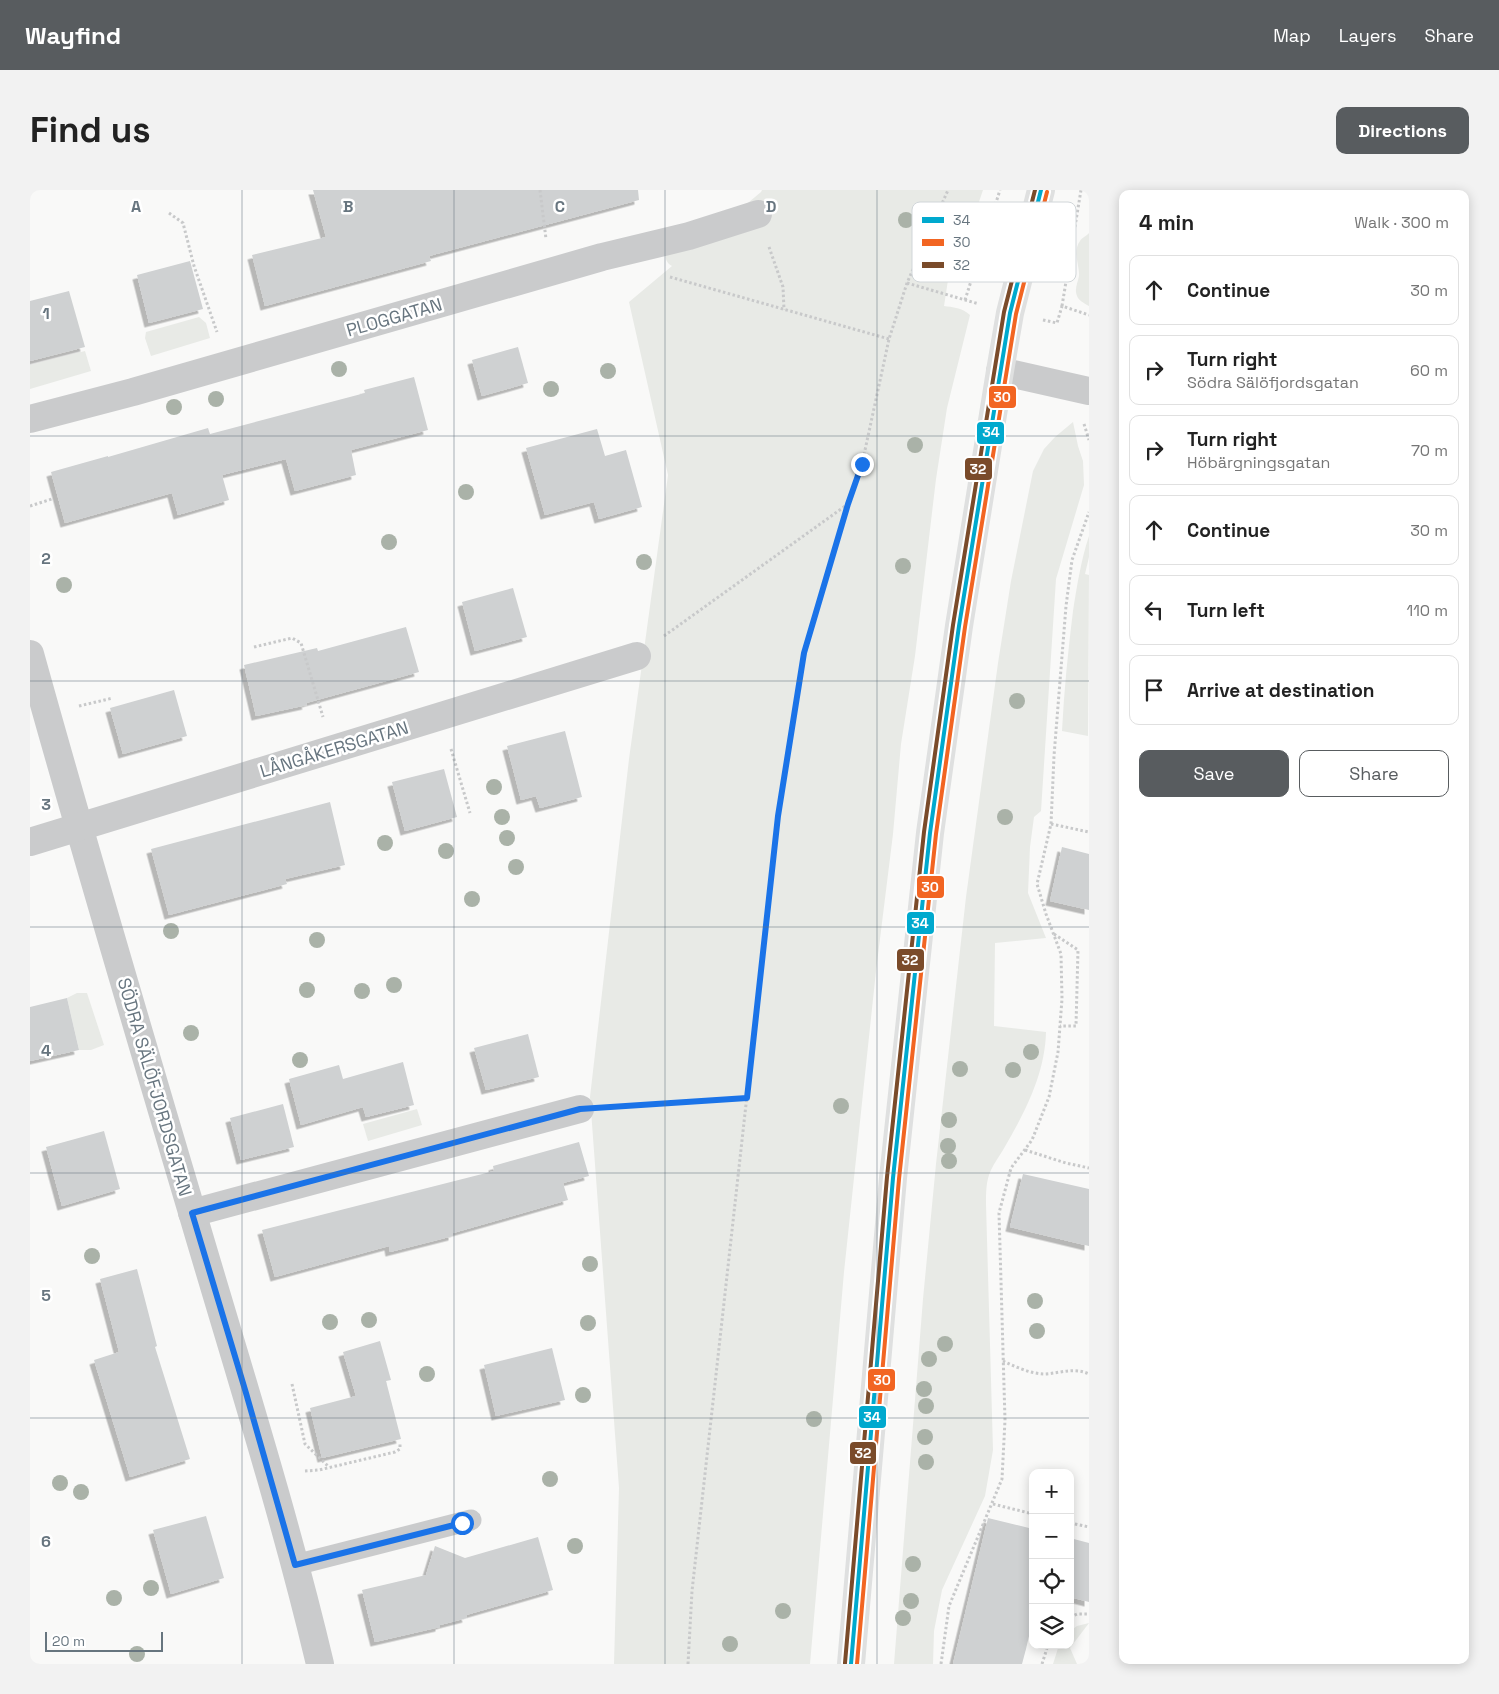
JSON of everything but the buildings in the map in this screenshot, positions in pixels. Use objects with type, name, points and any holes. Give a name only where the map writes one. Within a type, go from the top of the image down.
[{"type":"street","name":"PLOGGATAN","points":[[30,419],[227,365],[602,257],[689,236],[758,214]]},
{"type":"street","points":[[852,1664],[894,1178],[930,833],[959,626],[1000,371],[1010,313],[1018,282]]},
{"type":"street","points":[[1000,371],[1089,391]]},
{"type":"street","name":"SÖDRA SÄLÖFJORDSGATAN","points":[[30,654],[79,828],[271,1481],[320,1664]]},
{"type":"street","name":"LÅNGÅKERSGATAN","points":[[30,842],[637,656]]},
{"type":"street","points":[[192,1213],[580,1109]]},
{"type":"lane","points":[[295,1565],[471,1520]]},
{"type":"path","points":[[540,190],[545,236],[556,271]]},
{"type":"path","points":[[943,202],[948,190]]},
{"type":"path","points":[[1076,218],[1081,190]]},
{"type":"path","points":[[169,213],[183,223],[194,266],[227,365]]},
{"type":"path","points":[[758,214],[783,287],[784,310]]},
{"type":"path","points":[[688,1664],[693,1582],[778,816],[804,653],[848,504],[862,464],[889,339],[912,272]]},
{"type":"path","points":[[669,277],[889,339]]},
{"type":"path","points":[[965,300],[972,282]]},
{"type":"path","points":[[1062,306],[1065,282]]},
{"type":"path","points":[[30,506],[52,499]]},
{"type":"path","points":[[637,656],[848,504]]},
{"type":"path","points":[[941,1664],[949,1606],[1002,1479],[1005,1420],[999,1214],[1011,1168],[1032,1140],[1049,1097],[1058,1052],[1062,999],[1061,954],[1037,884],[1051,824],[1054,756],[1066,606],[1072,560],[1089,512]]},
{"type":"path","points":[[254,647],[292,638],[301,642],[332,749]]},
{"type":"path","points":[[441,716],[470,813]]},
{"type":"path","points":[[1051,824],[1089,832]]},
{"type":"path","points":[[1053,933],[1078,950],[1076,1026],[1060,1026]]},
{"type":"path","points":[[580,1109],[747,1098]]},
{"type":"path","points":[[1025,1150],[1089,1168]]},
{"type":"path","points":[[1002,1361],[1023,1370],[1044,1374],[1066,1370],[1082,1370],[1089,1374]]},
{"type":"path","points":[[292,1384],[305,1444],[329,1468]]},
{"type":"path","points":[[271,1481],[302,1472],[329,1468],[395,1452],[400,1449],[400,1443]]},
{"type":"path","points":[[992,1504],[1029,1513]]},
{"type":"path","points":[[1074,1524],[1089,1527]]},
{"type":"path","points":[[1074,1615],[1089,1614]]},
{"type":"path","points":[[1042,1664],[1047,1649]]},
{"type":"shaded area","points":[[762,190],[983,190],[979,202],[912,202],[912,282],[948,282],[944,306],[961,309],[970,315],[947,408],[936,479],[915,656],[901,744],[893,834],[876,971],[844,1272],[810,1664],[614,1664],[619,1488],[590,1097],[629,759],[668,475],[629,302],[672,266],[666,260],[666,251],[707,237]]},
{"type":"shaded area","points":[[1089,233],[1089,306],[1077,296],[1076,286],[1079,272],[1076,254],[1081,240]]},
{"type":"shaded area","points":[[199,317],[206,323],[210,338],[151,356],[145,338],[146,332]]},
{"type":"shaded area","points":[[85,351],[91,371],[30,389],[30,365]]},
{"type":"shaded area","points":[[1073,422],[1083,461],[1084,485],[1056,579],[1041,811],[1034,817],[1030,847],[1028,893],[1046,938],[995,943],[994,1026],[1046,1032],[1042,1064],[1032,1094],[992,1167],[988,1178],[986,1204],[993,1450],[985,1496],[942,1590],[934,1631],[933,1664],[894,1664],[923,1299],[936,1164],[966,897],[998,663],[1011,581],[1033,471],[1044,449]]},
{"type":"shaded area","points":[[1089,536],[1089,557],[1085,574],[1089,575],[1088,736],[1062,731],[1073,611],[1081,564]]},
{"type":"shaded area","points":[[77,993],[87,993],[104,1045],[91,1050],[79,1050],[67,998]]},
{"type":"shaded area","points":[[417,1109],[422,1125],[368,1141],[363,1124]]},
{"type":"shaded area","points":[[1089,1623],[1074,1643],[1074,1628]]},
{"type":"shaded area","points":[[1058,1649],[1070,1649],[1077,1664],[1053,1664]]},
{"type":"transit line","name":"32","points":[[1032,202],[1035,190]]},
{"type":"transit line","name":"34","points":[[1038,202],[1041,190]]},
{"type":"transit line","name":"30","points":[[1044,202],[1047,192]]},
{"type":"transit line","name":"32","points":[[845,1663],[887,1177],[924,832],[953,625],[1004,312],[1012,282]]},
{"type":"transit line","name":"34","points":[[851,1664],[893,1178],[930,833],[959,626],[1010,313],[1018,282]]},
{"type":"transit line","name":"30","points":[[857,1664],[899,1179],[936,834],[965,627],[1016,314],[1024,282]]},
{"type":"route","points":[[462,1523],[295,1565],[192,1213],[580,1109],[747,1098],[778,816],[804,653],[848,504],[862,464]]}]
